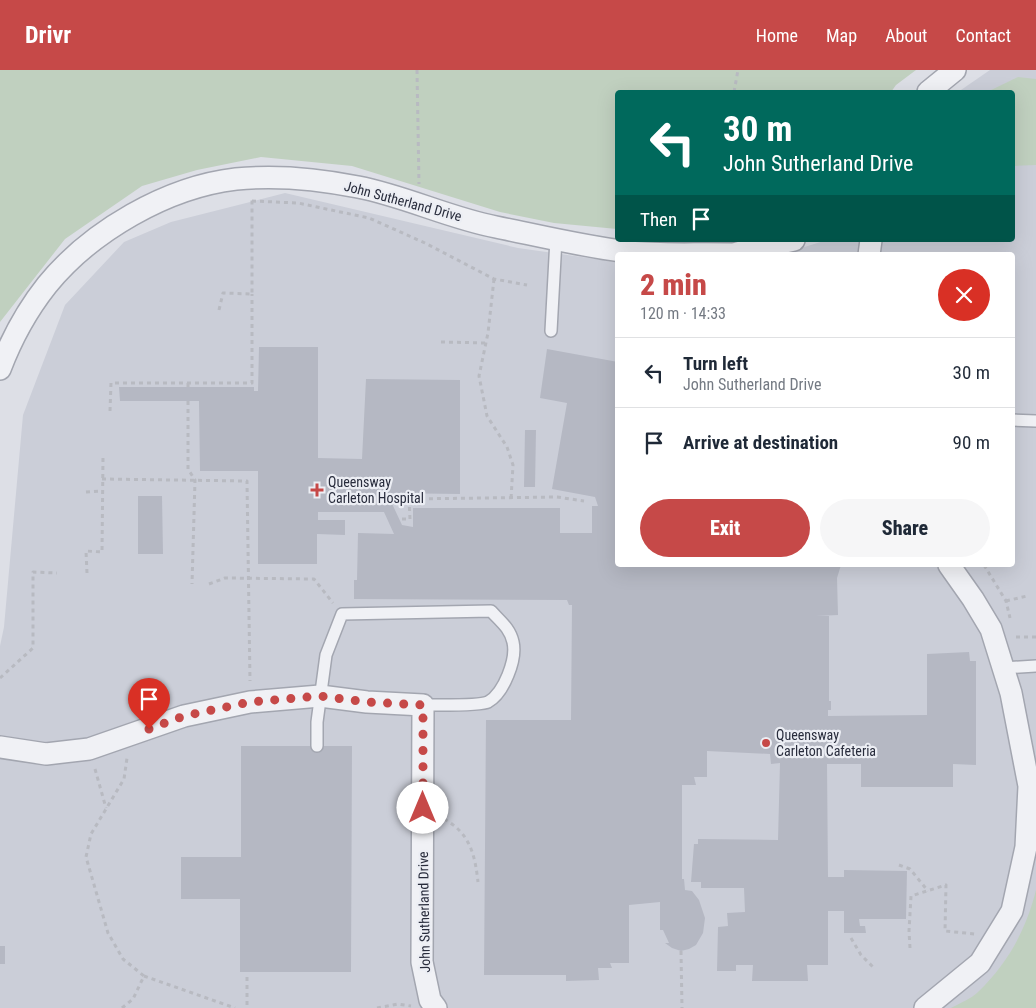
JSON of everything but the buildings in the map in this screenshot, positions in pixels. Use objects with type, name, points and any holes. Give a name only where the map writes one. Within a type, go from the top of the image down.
[{"type":"street","points":[[930,90],[955,70]]},
{"type":"street","name":"John Sutherland Drive","points":[[0,369],[17,333],[47,285],[89,244],[118,224],[158,202],[201,187],[234,180],[275,176],[360,187],[492,227],[624,252]]},
{"type":"street","name":"John Sutherland Drive","points":[[750,252],[787,242]]},
{"type":"street","points":[[925,1008],[980,963],[1012,912],[1026,847],[1029,786],[1011,692],[991,630],[973,599],[950,567]]},
{"type":"street","points":[[0,747],[46,754],[89,749],[184,716],[250,702],[320,696],[367,702],[423,705]]},
{"type":"street","name":"John Sutherland Drive","points":[[423,705],[422,962],[430,1000],[436,1008]]},
{"type":"lane","points":[[551,331],[556,239]]},
{"type":"lane","points":[[1015,420],[1036,421]]},
{"type":"lane","points":[[317,746],[320,696],[326,655],[342,614],[491,611],[508,628],[514,644],[508,676],[501,692],[486,703],[423,705]]},
{"type":"lane","points":[[1003,668],[1036,666]]},
{"type":"path","points":[[417,70],[420,204]]},
{"type":"path","points":[[734,90],[738,70]]},
{"type":"path","points":[[110,411],[111,383],[252,382],[252,178]]},
{"type":"path","points":[[252,201],[298,203],[369,218],[425,243],[494,279],[527,285]]},
{"type":"path","points":[[494,279],[486,343],[479,376],[487,416],[507,447],[513,464],[510,499]]},
{"type":"path","points":[[219,310],[223,293],[252,294]]},
{"type":"path","points":[[441,342],[486,343]]},
{"type":"path","points":[[188,382],[188,387]]},
{"type":"path","points":[[188,401],[188,469],[195,480],[192,584]]},
{"type":"path","points":[[86,573],[86,551],[102,552],[103,457]]},
{"type":"path","points":[[102,479],[247,481],[250,673]]},
{"type":"path","points":[[86,492],[102,491]]},
{"type":"path","points":[[402,519],[410,518],[409,499],[510,499],[557,496],[584,501]]},
{"type":"path","points":[[985,567],[1006,601],[1014,637],[1036,637]]},
{"type":"path","points":[[0,678],[33,648],[33,572],[57,573]]},
{"type":"path","points":[[209,584],[225,578],[314,579],[342,614]]},
{"type":"path","points":[[1006,601],[1027,596]]},
{"type":"path","points":[[131,735],[124,779],[91,834],[86,857],[108,933],[123,959],[144,976],[235,1008]]},
{"type":"path","points":[[89,749],[106,808]]},
{"type":"path","points":[[423,808],[452,823],[467,838],[475,856],[478,882]]},
{"type":"path","points":[[899,865],[910,869],[928,891]]},
{"type":"path","points":[[910,948],[911,896],[946,885],[945,931],[976,934],[983,932]]},
{"type":"path","points":[[851,938],[861,955],[874,968]]},
{"type":"path","points":[[681,951],[682,1008]]},
{"type":"path","points":[[122,1008],[133,999],[144,976]]},
{"type":"path","points":[[247,978],[247,1008]]},
{"type":"path","points":[[377,1008],[398,1004],[412,1008]]},
{"type":"shaded area","name":"Queensway Carleton Hospital","points":[[990,70],[1036,70],[1036,1002],[1023,1008],[0,1008],[0,646],[4,627],[23,415],[65,305],[124,242],[171,222],[285,193],[518,248],[615,262],[615,567],[1015,567],[1015,252],[789,252],[821,242],[1015,242],[1015,90],[961,90]]},
{"type":"green space","points":[[0,70],[916,70],[896,85],[892,90],[615,90],[615,229],[554,223],[500,212],[352,166],[261,157],[197,170],[142,186],[65,239],[0,322]]},
{"type":"green space","points":[[1018,77],[1036,79],[1036,165],[1015,166],[1015,90],[991,90]]},
{"type":"green space","points":[[1036,890],[1036,1008],[951,1008],[975,994],[989,981],[1007,958],[1027,919]]},
{"type":"place","name":"Queensway Carleton Hospital","points":[[317,490]]},
{"type":"place","name":"Queensway Carleton Cafeteria","points":[[766,743]]},
{"type":"route","points":[[149,729],[184,716],[250,702],[320,696],[367,702],[423,705],[423,808]]}]
